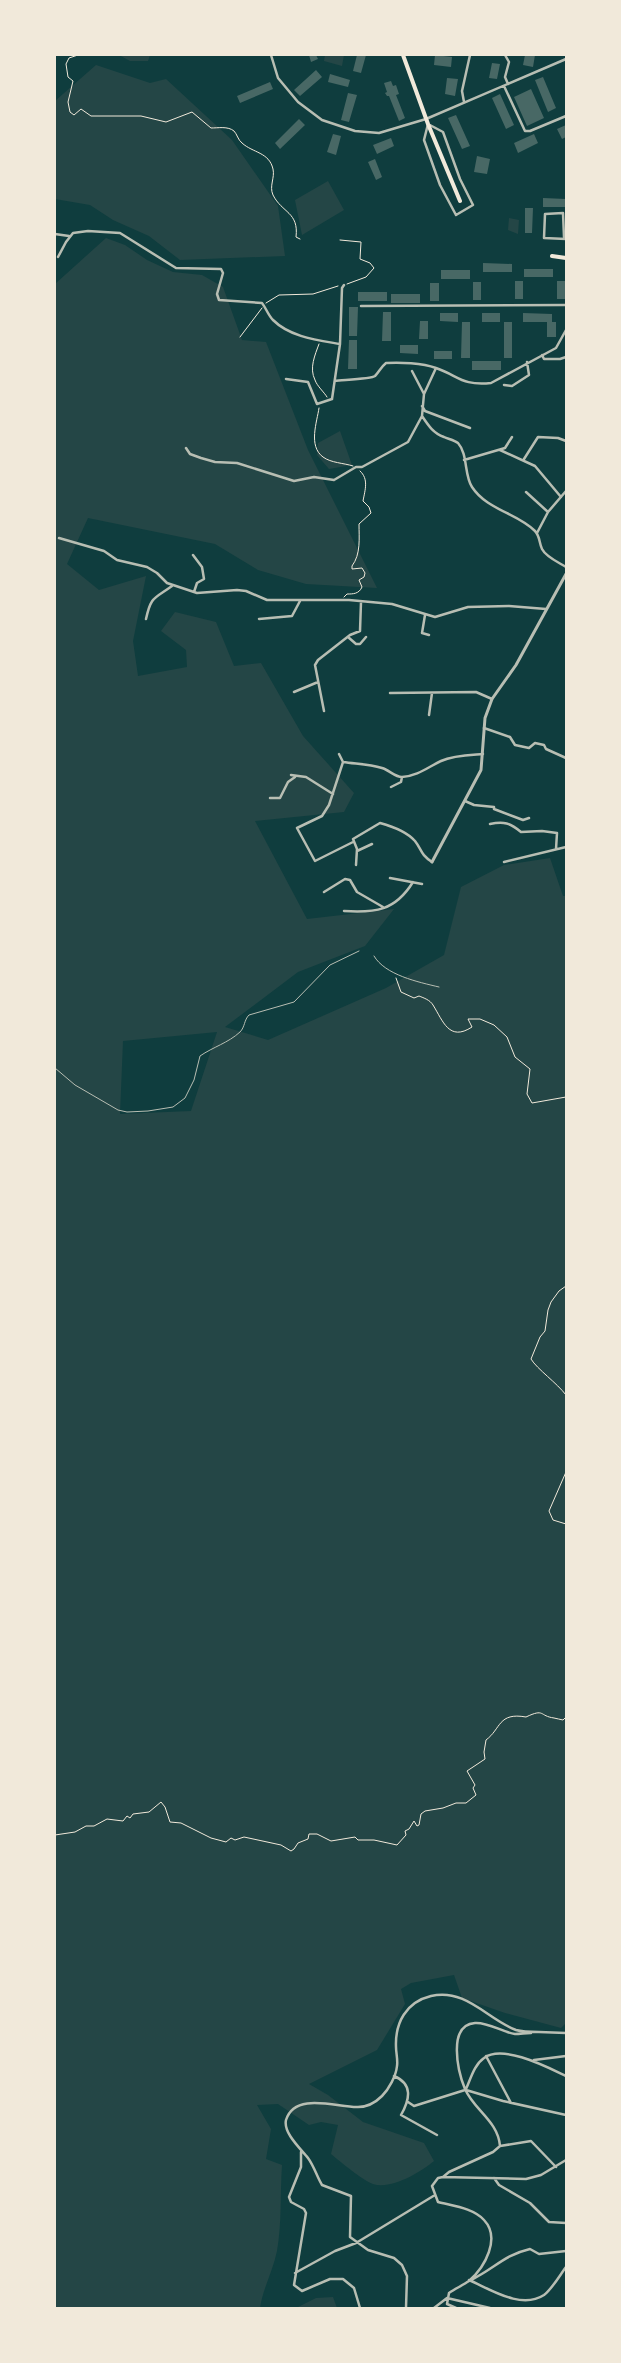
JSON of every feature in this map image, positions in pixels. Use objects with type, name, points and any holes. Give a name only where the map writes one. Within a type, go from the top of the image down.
[{"type":"main road","points":[[403,55],[460,202]]},
{"type":"main road","points":[[552,256],[566,258]]},
{"type":"street","points":[[271,55],[278,78],[298,102],[322,120],[354,130],[379,134],[427,121],[464,102],[566,59]]},
{"type":"street","points":[[464,102],[462,91],[470,55]]},
{"type":"street","points":[[505,55],[509,62],[505,77],[506,85],[525,131],[530,131],[566,116]]},
{"type":"street","points":[[427,121],[443,132],[460,179],[473,205],[456,215],[440,185],[424,140],[427,121]]},
{"type":"street","points":[[563,213],[565,238],[544,238],[545,214],[563,213]]},
{"type":"street","points":[[58,257],[69,236],[73,233],[88,231],[120,233],[176,268],[221,269],[223,273],[217,294],[219,300],[262,303],[270,318],[278,325],[295,334],[340,344]]},
{"type":"street","points":[[55,234],[69,236]]},
{"type":"street","points":[[286,379],[308,382],[317,404],[333,399],[337,354],[340,344],[342,288],[344,285]]},
{"type":"street","points":[[361,306],[566,305]]},
{"type":"street","points":[[335,381],[374,377],[386,363],[398,362],[436,368],[459,380],[491,384],[527,362],[556,348],[566,330]]},
{"type":"street","points":[[542,355],[544,360],[566,357]]},
{"type":"street","points":[[504,385],[512,386],[529,375],[527,362]]},
{"type":"street","points":[[436,368],[424,394],[422,406],[422,416],[429,427],[435,432],[457,442],[469,481],[478,495],[537,533],[545,554],[566,567]]},
{"type":"street","points":[[412,371],[424,394]]},
{"type":"street","points":[[422,406],[425,411],[470,428]]},
{"type":"street","points":[[186,448],[190,454],[200,458],[215,462],[237,463],[294,481],[314,477],[334,480],[357,468],[362,468],[408,442],[422,416]]},
{"type":"street","points":[[464,460],[505,448],[512,437]]},
{"type":"street","points":[[524,459],[538,437],[558,438],[566,441]]},
{"type":"street","points":[[500,450],[524,459],[535,466],[561,496]]},
{"type":"street","points":[[537,533],[548,512],[566,491]]},
{"type":"street","points":[[526,492],[548,512]]},
{"type":"street","points":[[59,538],[104,551],[117,560],[147,567],[172,585],[194,592],[238,590],[246,591],[267,600],[349,600],[392,604],[425,615],[440,617],[468,607],[491,606],[546,609]]},
{"type":"street","points":[[194,555],[202,567],[204,579],[196,583],[194,592]]},
{"type":"street","points":[[339,754],[343,762],[329,805],[322,816],[297,828],[315,861],[353,842],[353,839],[380,823],[391,826],[415,841],[422,855],[432,862],[481,770],[484,728],[492,699],[516,665],[566,574]]},
{"type":"street","points":[[146,619],[149,602],[153,597],[172,585]]},
{"type":"street","points":[[259,619],[292,616],[300,600]]},
{"type":"street","points":[[324,711],[315,666],[318,660],[348,637],[360,631],[361,602]]},
{"type":"street","points":[[425,615],[422,633],[429,635]]},
{"type":"street","points":[[348,637],[356,644],[360,644],[366,637]]},
{"type":"street","points":[[294,692],[318,682]]},
{"type":"street","points":[[390,693],[476,692],[492,699]]},
{"type":"street","points":[[429,715],[432,693]]},
{"type":"street","points":[[484,728],[510,737],[515,745],[529,748],[535,743],[544,745],[546,749],[566,758]]},
{"type":"street","points":[[343,762],[379,767],[402,777],[427,771],[442,760],[483,754]]},
{"type":"street","points":[[291,775],[306,777],[333,794]]},
{"type":"street","points":[[270,798],[280,798],[288,782],[296,776]]},
{"type":"street","points":[[392,786],[400,782],[402,777]]},
{"type":"street","points":[[464,800],[474,806],[494,807],[494,809],[523,820],[529,818]]},
{"type":"street","points":[[506,822],[508,813]]},
{"type":"street","points":[[490,824],[506,822],[521,832],[542,830],[557,833],[556,849]]},
{"type":"street","points":[[353,842],[357,851],[356,865]]},
{"type":"street","points":[[357,851],[372,844]]},
{"type":"street","points":[[504,862],[566,847]]},
{"type":"street","points":[[390,878],[422,884]]},
{"type":"street","points":[[324,892],[345,879],[350,880],[357,892],[383,907]]},
{"type":"street","points":[[344,911],[368,913],[400,900],[413,882]]},
{"type":"street","points":[[406,2308],[407,2276],[402,2265],[394,2258],[368,2250],[356,2243],[350,2236],[351,2196],[322,2185],[309,2159],[301,2151],[286,2128],[286,2119],[294,2110],[316,2102],[358,2107],[366,2106],[383,2095],[394,2076],[397,2066],[398,2024],[409,2007],[429,1996],[458,1997],[478,2006],[518,2030],[566,2033]]},
{"type":"street","points":[[500,2146],[499,2134],[465,2090],[456,2042],[460,2031],[468,2024],[477,2023],[515,2034],[539,2032]]},
{"type":"street","points":[[465,2090],[476,2065],[486,2056],[500,2053],[533,2060],[566,2076]]},
{"type":"street","points":[[486,2056],[511,2103]]},
{"type":"street","points":[[533,2060],[566,2056]]},
{"type":"street","points":[[394,2076],[403,2080],[408,2088],[408,2102],[401,2115],[437,2134]]},
{"type":"street","points":[[408,2102],[414,2106],[465,2090],[511,2103],[566,2115]]},
{"type":"street","points":[[443,2177],[449,2172],[494,2152],[500,2146],[531,2140],[556,2167]]},
{"type":"street","points":[[301,2151],[301,2167],[289,2197],[291,2202],[304,2209],[306,2213],[294,2285],[302,2290],[330,2279],[343,2279],[354,2288],[360,2308]]},
{"type":"street","points":[[469,2280],[485,2261],[491,2248],[492,2233],[484,2220],[467,2210],[438,2202],[432,2186],[438,2178],[526,2179],[541,2175],[566,2160]]},
{"type":"street","points":[[494,2178],[499,2184],[530,2203],[549,2222],[566,2223]]},
{"type":"street","points":[[295,2273],[335,2251],[356,2243],[434,2195]]},
{"type":"street","points":[[434,2308],[447,2298],[449,2293],[469,2280],[484,2274],[513,2253],[530,2249],[539,2254],[566,2251]]},
{"type":"street","points":[[469,2280],[513,2298],[528,2300],[544,2294],[566,2267]]},
{"type":"street","points":[[447,2298],[448,2304],[456,2308]]},
{"type":"street","points":[[447,2298],[490,2308]]},
{"type":"lane","points":[[55,1068],[75,1085],[118,1110],[148,1111],[173,1107],[185,1098],[190,1090],[200,1056],[213,1047],[222,1045],[242,1030],[249,1015],[294,1002],[321,973],[337,961],[359,951]]},
{"type":"lane","points":[[374,956],[380,965],[396,974],[439,987]]},
{"type":"path","points":[[78,55],[69,58],[66,64],[68,77],[73,81],[68,102],[70,112],[74,115],[81,109],[91,116],[142,116],[166,122],[192,112],[211,128],[226,128],[234,131],[240,142],[263,154],[270,161],[274,171],[272,181],[273,195],[295,221],[296,237],[300,239]]},
{"type":"path","points":[[240,337],[264,306],[278,295],[313,294],[366,277],[374,268],[370,263],[360,259],[361,242],[340,240]]},
{"type":"path","points":[[320,341],[313,359],[314,380],[327,396]]},
{"type":"path","points":[[320,403],[315,444],[322,457],[357,468],[363,473],[366,484],[363,501],[369,506],[371,513],[360,524],[357,560],[352,566],[352,569],[362,568],[366,573],[359,580],[362,588],[360,591],[344,596],[344,599],[349,600]]},
{"type":"path","points":[[396,974],[401,992],[414,998],[419,996],[427,999],[448,1029],[455,1032],[467,1030],[472,1027],[468,1019],[480,1019],[494,1025],[507,1038],[515,1056],[530,1069],[527,1094],[532,1103],[566,1097]]},
{"type":"path","points":[[566,1286],[559,1291],[548,1310],[545,1331],[540,1336],[531,1359],[535,1366],[556,1382],[566,1395]]},
{"type":"path","points":[[566,1472],[549,1511],[553,1520],[566,1524]]},
{"type":"path","points":[[55,1835],[75,1832],[86,1826],[94,1826],[107,1819],[123,1821],[127,1816],[130,1818],[133,1814],[149,1812],[161,1802],[165,1807],[170,1822],[181,1823],[211,1838],[226,1842],[231,1838],[235,1840],[244,1837],[282,1845],[291,1851],[298,1843],[308,1839],[310,1834],[317,1834],[331,1841],[355,1837],[358,1840],[374,1840],[397,1845],[406,1835],[405,1831],[409,1829],[414,1821],[417,1826],[420,1825],[422,1814],[425,1811],[443,1808],[456,1802],[466,1803],[476,1795],[473,1788],[475,1785],[467,1771],[485,1759],[486,1740],[503,1720],[520,1716],[526,1717],[532,1713],[542,1712],[555,1719],[563,1720],[566,1717]]},
{"type":"shaded area","points":[[119,55],[150,55],[148,61],[130,61]]},
{"type":"shaded area","points":[[325,55],[344,55],[342,66],[324,61]]},
{"type":"shaded area","points":[[96,65],[150,83],[166,79],[232,140],[278,206],[285,256],[180,260],[149,236],[113,220],[90,205],[55,199],[55,101]]},
{"type":"shaded area","points":[[328,181],[344,210],[302,235],[295,200]]},
{"type":"shaded area","points":[[509,218],[519,220],[518,234],[508,230]]},
{"type":"shaded area","points":[[106,238],[125,245],[147,260],[173,272],[202,275],[223,287],[242,340],[266,342],[308,450],[377,588],[306,584],[258,570],[215,544],[88,518],[67,564],[99,590],[146,576],[133,641],[138,676],[187,667],[186,650],[161,631],[175,612],[216,622],[234,666],[261,663],[303,736],[354,793],[344,812],[255,821],[307,919],[394,909],[365,946],[298,972],[225,1027],[268,1040],[386,988],[444,955],[461,887],[504,865],[550,858],[563,896],[566,896],[566,2023],[561,2028],[505,2013],[462,1998],[454,1975],[411,1983],[401,1989],[405,2004],[377,2050],[309,2084],[328,2095],[363,2122],[424,2143],[434,2161],[414,2175],[397,2182],[380,2185],[368,2182],[331,2154],[338,2125],[321,2122],[309,2125],[278,2104],[257,2105],[271,2129],[266,2159],[282,2165],[279,2240],[260,2308],[55,2308],[55,284]],"holes":[[[217,1032],[191,1111],[120,1114],[123,1041]]]},
{"type":"shaded area","points":[[340,431],[352,465],[329,469],[317,455],[318,443]]},
{"type":"shaded area","points":[[333,2297],[337,2308],[296,2308],[316,2298]]},
{"type":"building","points":[[309,55],[316,55],[318,59],[311,62]]},
{"type":"building","points":[[357,55],[366,55],[361,73],[353,71]]},
{"type":"building","points":[[435,55],[452,57],[451,67],[434,65]]},
{"type":"building","points":[[525,55],[535,55],[533,67],[523,65]]},
{"type":"building","points":[[492,63],[500,64],[497,79],[489,78]]},
{"type":"building","points":[[316,70],[322,77],[300,96],[294,90]]},
{"type":"building","points":[[330,74],[350,80],[348,87],[328,82]]},
{"type":"building","points":[[543,77],[556,108],[548,112],[535,80]]},
{"type":"building","points":[[447,78],[458,79],[455,96],[445,94]]},
{"type":"building","points":[[391,81],[393,86],[396,85],[399,94],[396,95],[405,118],[399,121],[389,96],[385,93],[387,92],[384,83]]},
{"type":"building","points":[[270,82],[273,89],[240,103],[237,96]]},
{"type":"building","points":[[531,89],[544,118],[527,126],[514,97]]},
{"type":"building","points":[[348,93],[357,95],[349,122],[341,120]]},
{"type":"building","points":[[500,94],[514,125],[506,129],[492,98]]},
{"type":"building","points":[[456,115],[470,146],[462,149],[448,118]]},
{"type":"building","points":[[299,119],[305,125],[280,149],[275,143]]},
{"type":"building","points":[[566,125],[566,137],[562,139],[557,129]]},
{"type":"building","points":[[333,134],[341,136],[336,155],[327,152]]},
{"type":"building","points":[[534,134],[538,143],[518,153],[514,143]]},
{"type":"building","points":[[391,138],[394,146],[377,154],[373,145]]},
{"type":"building","points":[[477,156],[490,159],[487,174],[474,172]]},
{"type":"building","points":[[375,159],[382,177],[376,180],[368,162]]},
{"type":"building","points":[[543,198],[566,199],[566,207],[543,207]]},
{"type":"building","points":[[525,208],[533,208],[532,233],[525,233]]},
{"type":"building","points":[[483,263],[512,264],[512,272],[483,272]]},
{"type":"building","points":[[524,269],[553,269],[553,277],[524,277]]},
{"type":"building","points":[[441,270],[470,270],[470,279],[441,279]]},
{"type":"building","points":[[515,281],[523,281],[523,299],[515,299]]},
{"type":"building","points":[[557,281],[565,281],[565,299],[557,299]]},
{"type":"building","points":[[473,282],[481,282],[481,300],[473,300]]},
{"type":"building","points":[[430,283],[439,283],[439,301],[430,301]]},
{"type":"building","points":[[358,292],[387,292],[387,301],[358,301]]},
{"type":"building","points":[[391,294],[420,294],[420,303],[391,303]]},
{"type":"building","points":[[349,307],[358,307],[357,336],[349,336]]},
{"type":"building","points":[[383,312],[391,312],[391,341],[382,341]]},
{"type":"building","points":[[440,313],[458,313],[458,322],[440,321]]},
{"type":"building","points":[[482,313],[500,313],[500,322],[482,322]]},
{"type":"building","points":[[523,313],[552,314],[552,322],[556,322],[556,337],[547,337],[547,322],[523,322]]},
{"type":"building","points":[[420,321],[428,321],[428,339],[419,339]]},
{"type":"building","points":[[462,322],[470,322],[470,358],[461,358]]},
{"type":"building","points":[[504,322],[512,322],[512,358],[504,358]]},
{"type":"building","points":[[349,340],[357,340],[357,369],[348,369]]},
{"type":"building","points":[[400,345],[418,345],[418,354],[400,353]]},
{"type":"building","points":[[434,351],[452,351],[452,359],[434,359]]},
{"type":"building","points":[[472,361],[501,361],[501,370],[472,370]]}]
